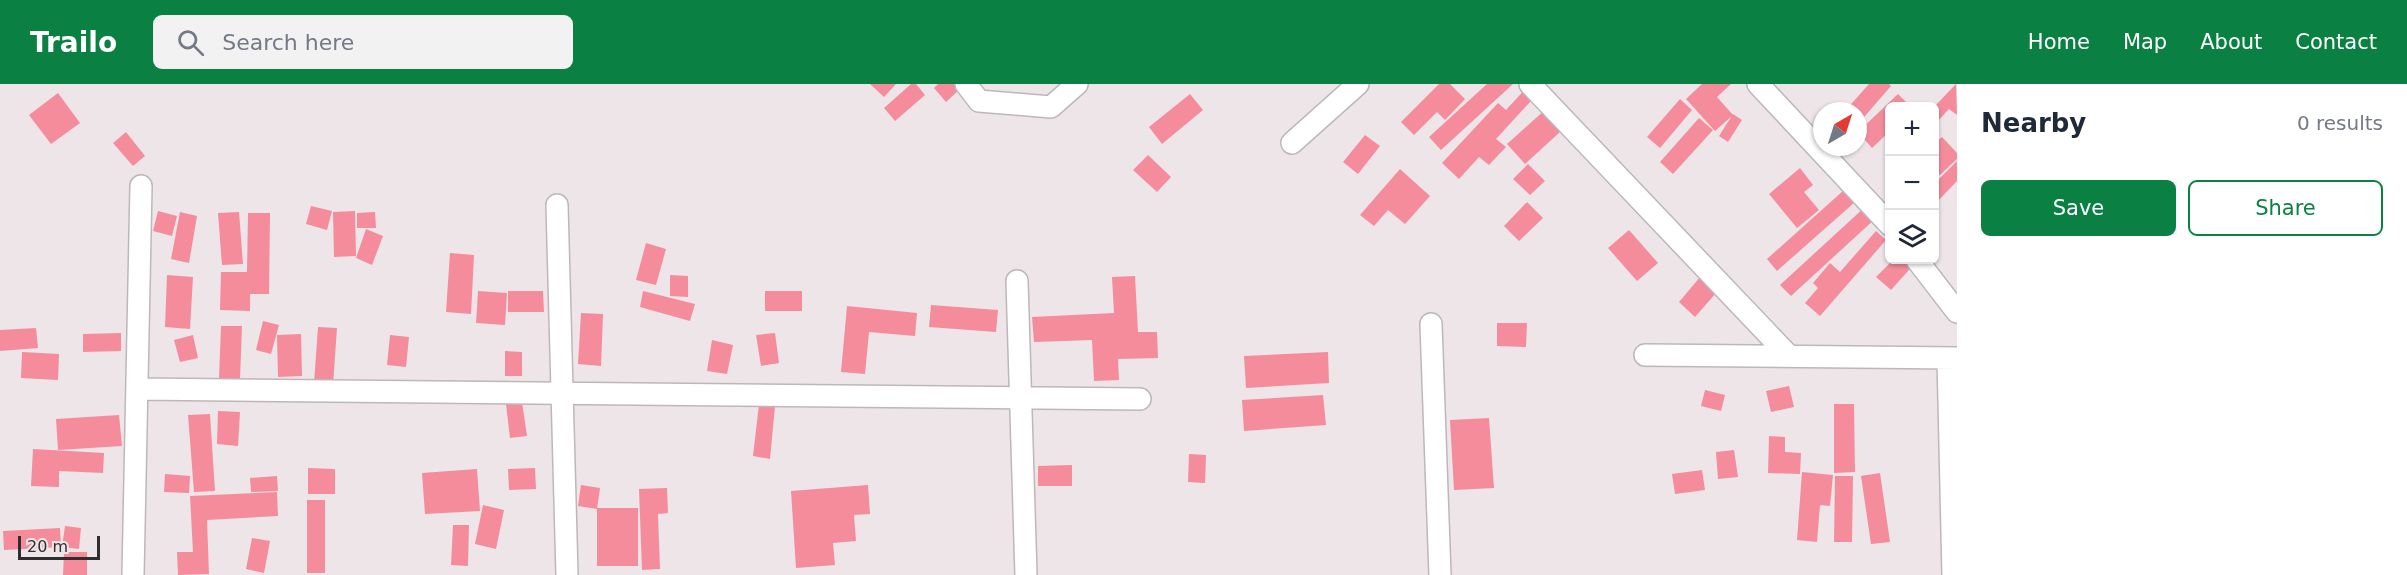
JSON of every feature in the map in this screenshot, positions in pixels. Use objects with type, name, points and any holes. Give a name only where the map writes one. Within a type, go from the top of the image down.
[{"type":"street","points":[[966,84],[979,101],[1051,107],[1077,84]]},
{"type":"street","points":[[1292,143],[1358,84]]},
{"type":"street","points":[[1530,84],[1789,356]]},
{"type":"street","points":[[1758,84],[1885,220]]},
{"type":"street","points":[[133,575],[141,186]]},
{"type":"street","points":[[557,205],[567,575]]},
{"type":"street","points":[[1920,264],[1957,312]]},
{"type":"street","points":[[1017,281],[1026,575]]},
{"type":"street","points":[[1431,324],[1440,575]]},
{"type":"street","points":[[1645,354],[1952,358],[1953,575]]},
{"type":"street","points":[[137,389],[1140,399]]},
{"type":"building","points":[[870,84],[896,84],[884,97]]},
{"type":"building","points":[[911,84],[916,84],[925,95],[895,121],[884,108]]},
{"type":"building","points":[[938,84],[959,84],[962,87],[946,102],[934,88]]},
{"type":"building","points":[[1439,84],[1450,84],[1465,99],[1445,120],[1437,112],[1414,135],[1401,122]]},
{"type":"building","points":[[1487,84],[1513,84],[1441,150],[1429,137]]},
{"type":"building","points":[[1530,84],[1540,91],[1496,139],[1506,147],[1489,165],[1479,157],[1459,179],[1442,163],[1498,103],[1506,110]]},
{"type":"building","points":[[1702,84],[1731,84],[1717,97],[1733,115],[1715,131],[1686,99]]},
{"type":"building","points":[[1869,84],[1889,84],[1891,86],[1867,114],[1867,102],[1853,102]]},
{"type":"building","points":[[1956,84],[1957,115],[1949,109],[1939,120],[1939,102]]},
{"type":"building","points":[[58,93],[80,123],[51,144],[29,115]]},
{"type":"building","points":[[1190,94],[1203,110],[1162,144],[1149,127]]},
{"type":"building","points":[[1898,94],[1906,102],[1890,102]]},
{"type":"building","points":[[1680,99],[1692,110],[1660,148],[1647,137]]},
{"type":"building","points":[[1555,101],[1572,121],[1525,164],[1507,144]]},
{"type":"building","points":[[1885,106],[1885,136],[1872,148],[1867,142],[1867,123]]},
{"type":"building","points":[[1733,114],[1742,120],[1728,142],[1719,136]]},
{"type":"building","points":[[1699,118],[1713,130],[1673,174],[1660,162]]},
{"type":"building","points":[[126,132],[145,156],[133,166],[113,143]]},
{"type":"building","points":[[1365,135],[1380,146],[1358,174],[1343,162]]},
{"type":"building","points":[[1942,137],[1957,153],[1957,159],[1940,175],[1939,174],[1939,140]]},
{"type":"building","points":[[1148,155],[1171,177],[1157,192],[1133,170]]},
{"type":"building","points":[[1957,161],[1957,181],[1939,200],[1939,179]]},
{"type":"building","points":[[1528,164],[1545,181],[1530,195],[1513,179]]},
{"type":"building","points":[[1800,168],[1813,185],[1804,192],[1819,210],[1797,228],[1769,194]]},
{"type":"building","points":[[1400,169],[1430,196],[1405,224],[1388,210],[1374,226],[1360,215]]},
{"type":"building","points":[[1844,190],[1855,202],[1777,271],[1767,259]]},
{"type":"building","points":[[1527,202],[1543,218],[1519,241],[1504,226]]},
{"type":"building","points":[[311,206],[332,211],[327,230],[306,224]]},
{"type":"building","points":[[1866,206],[1876,218],[1791,296],[1780,285]]},
{"type":"building","points":[[158,211],[177,216],[172,236],[153,231]]},
{"type":"building","points":[[355,211],[356,256],[334,257],[333,212]]},
{"type":"building","points":[[180,212],[197,216],[189,263],[171,259]]},
{"type":"building","points":[[239,212],[243,264],[222,265],[218,213]]},
{"type":"building","points":[[375,212],[376,228],[357,228],[357,213]]},
{"type":"building","points":[[248,213],[270,213],[269,294],[250,294],[250,311],[220,310],[221,272],[247,272]]},
{"type":"building","points":[[366,229],[383,236],[372,265],[356,258]]},
{"type":"building","points":[[1629,230],[1658,263],[1637,281],[1608,248]]},
{"type":"building","points":[[1876,231],[1885,239],[1820,316],[1805,303],[1818,288],[1813,283],[1830,263],[1840,272]]},
{"type":"building","points":[[646,243],[666,249],[656,285],[636,280]]},
{"type":"building","points":[[450,253],[474,255],[471,314],[446,312]]},
{"type":"building","points":[[1889,264],[1914,264],[1891,290],[1876,277]]},
{"type":"building","points":[[1706,270],[1723,285],[1695,317],[1679,302]]},
{"type":"building","points":[[167,275],[193,277],[190,329],[165,327]]},
{"type":"building","points":[[670,275],[688,276],[688,297],[670,296]]},
{"type":"building","points":[[1135,276],[1138,332],[1157,332],[1158,358],[1118,359],[1119,380],[1094,381],[1092,340],[1034,342],[1032,317],[1114,313],[1112,277]]},
{"type":"building","points":[[478,291],[507,293],[505,325],[476,323]]},
{"type":"building","points":[[508,291],[543,291],[544,312],[508,312]]},
{"type":"building","points":[[643,291],[695,304],[690,321],[640,307]]},
{"type":"building","points":[[765,291],[802,291],[802,311],[765,311]]},
{"type":"building","points":[[931,305],[998,310],[996,332],[929,327]]},
{"type":"building","points":[[847,306],[917,313],[915,336],[869,332],[865,374],[841,372]]},
{"type":"building","points":[[581,313],[603,314],[601,366],[578,364]]},
{"type":"building","points":[[263,321],[279,325],[271,354],[256,350]]},
{"type":"building","points":[[1497,323],[1527,323],[1526,347],[1497,346]]},
{"type":"building","points":[[221,326],[242,326],[240,379],[219,378]]},
{"type":"building","points":[[318,327],[337,328],[333,385],[314,383]]},
{"type":"building","points":[[36,328],[38,348],[0,351],[0,330]]},
{"type":"building","points":[[121,333],[121,351],[83,352],[83,334]]},
{"type":"building","points":[[775,333],[779,363],[761,366],[756,335]]},
{"type":"building","points":[[301,334],[302,376],[278,377],[277,335]]},
{"type":"building","points":[[193,335],[198,358],[180,362],[174,340]]},
{"type":"building","points":[[390,335],[409,337],[406,367],[387,365]]},
{"type":"building","points":[[712,340],[733,345],[727,374],[707,371]]},
{"type":"building","points":[[505,351],[522,352],[522,376],[505,376]]},
{"type":"building","points":[[22,352],[59,354],[58,380],[21,378]]},
{"type":"building","points":[[1328,352],[1329,383],[1246,388],[1244,356]]},
{"type":"building","points":[[1789,386],[1794,407],[1771,412],[1766,391]]},
{"type":"building","points":[[1705,390],[1725,395],[1721,411],[1701,406]]},
{"type":"building","points":[[1323,395],[1326,425],[1244,431],[1242,400]]},
{"type":"building","points":[[522,402],[527,436],[510,438],[506,404]]},
{"type":"building","points":[[759,404],[775,406],[770,459],[753,456]]},
{"type":"building","points":[[1834,404],[1854,404],[1855,472],[1834,473]]},
{"type":"building","points":[[218,411],[240,412],[238,446],[217,444]]},
{"type":"building","points":[[210,414],[215,491],[194,492],[188,415]]},
{"type":"building","points":[[119,415],[122,446],[58,450],[56,419]]},
{"type":"building","points":[[1489,418],[1494,488],[1454,490],[1450,420]]},
{"type":"building","points":[[1769,436],[1785,437],[1785,452],[1801,453],[1800,474],[1768,473]]},
{"type":"building","points":[[33,449],[104,453],[103,473],[59,471],[59,487],[31,486]]},
{"type":"building","points":[[1734,450],[1738,477],[1718,479],[1716,452]]},
{"type":"building","points":[[1189,454],[1206,455],[1205,483],[1188,482]]},
{"type":"building","points":[[1072,465],[1072,486],[1038,486],[1038,466]]},
{"type":"building","points":[[308,468],[335,469],[335,494],[308,494]]},
{"type":"building","points":[[535,468],[536,489],[509,490],[508,469]]},
{"type":"building","points":[[477,469],[480,511],[425,514],[422,473]]},
{"type":"building","points":[[1702,470],[1705,490],[1675,494],[1672,474]]},
{"type":"building","points":[[1802,472],[1833,475],[1830,506],[1820,505],[1817,542],[1797,540]]},
{"type":"building","points":[[1880,473],[1890,542],[1871,544],[1861,476]]},
{"type":"building","points":[[165,474],[190,476],[189,493],[164,492]]},
{"type":"building","points":[[277,476],[278,491],[251,492],[250,478]]},
{"type":"building","points":[[1835,476],[1853,476],[1852,542],[1834,542]]},
{"type":"building","points":[[581,485],[600,488],[597,509],[578,506]]},
{"type":"building","points":[[868,485],[870,514],[854,515],[856,541],[833,543],[835,565],[796,568],[791,491]]},
{"type":"building","points":[[667,488],[668,513],[658,514],[660,569],[642,570],[639,489]]},
{"type":"building","points":[[277,492],[278,516],[207,520],[209,574],[178,575],[177,552],[193,552],[190,496]]},
{"type":"building","points":[[307,500],[325,500],[325,573],[307,573]]},
{"type":"building","points":[[483,505],[504,510],[496,549],[475,544]]},
{"type":"building","points":[[597,508],[638,508],[638,566],[597,566]]},
{"type":"building","points":[[453,525],[469,525],[468,566],[451,565]]},
{"type":"building","points":[[65,526],[81,528],[79,549],[62,547]]},
{"type":"building","points":[[60,528],[61,547],[4,550],[3,531]]},
{"type":"building","points":[[252,538],[270,541],[264,573],[246,569]]},
{"type":"building","points":[[64,552],[87,552],[87,575],[63,575]]}]
